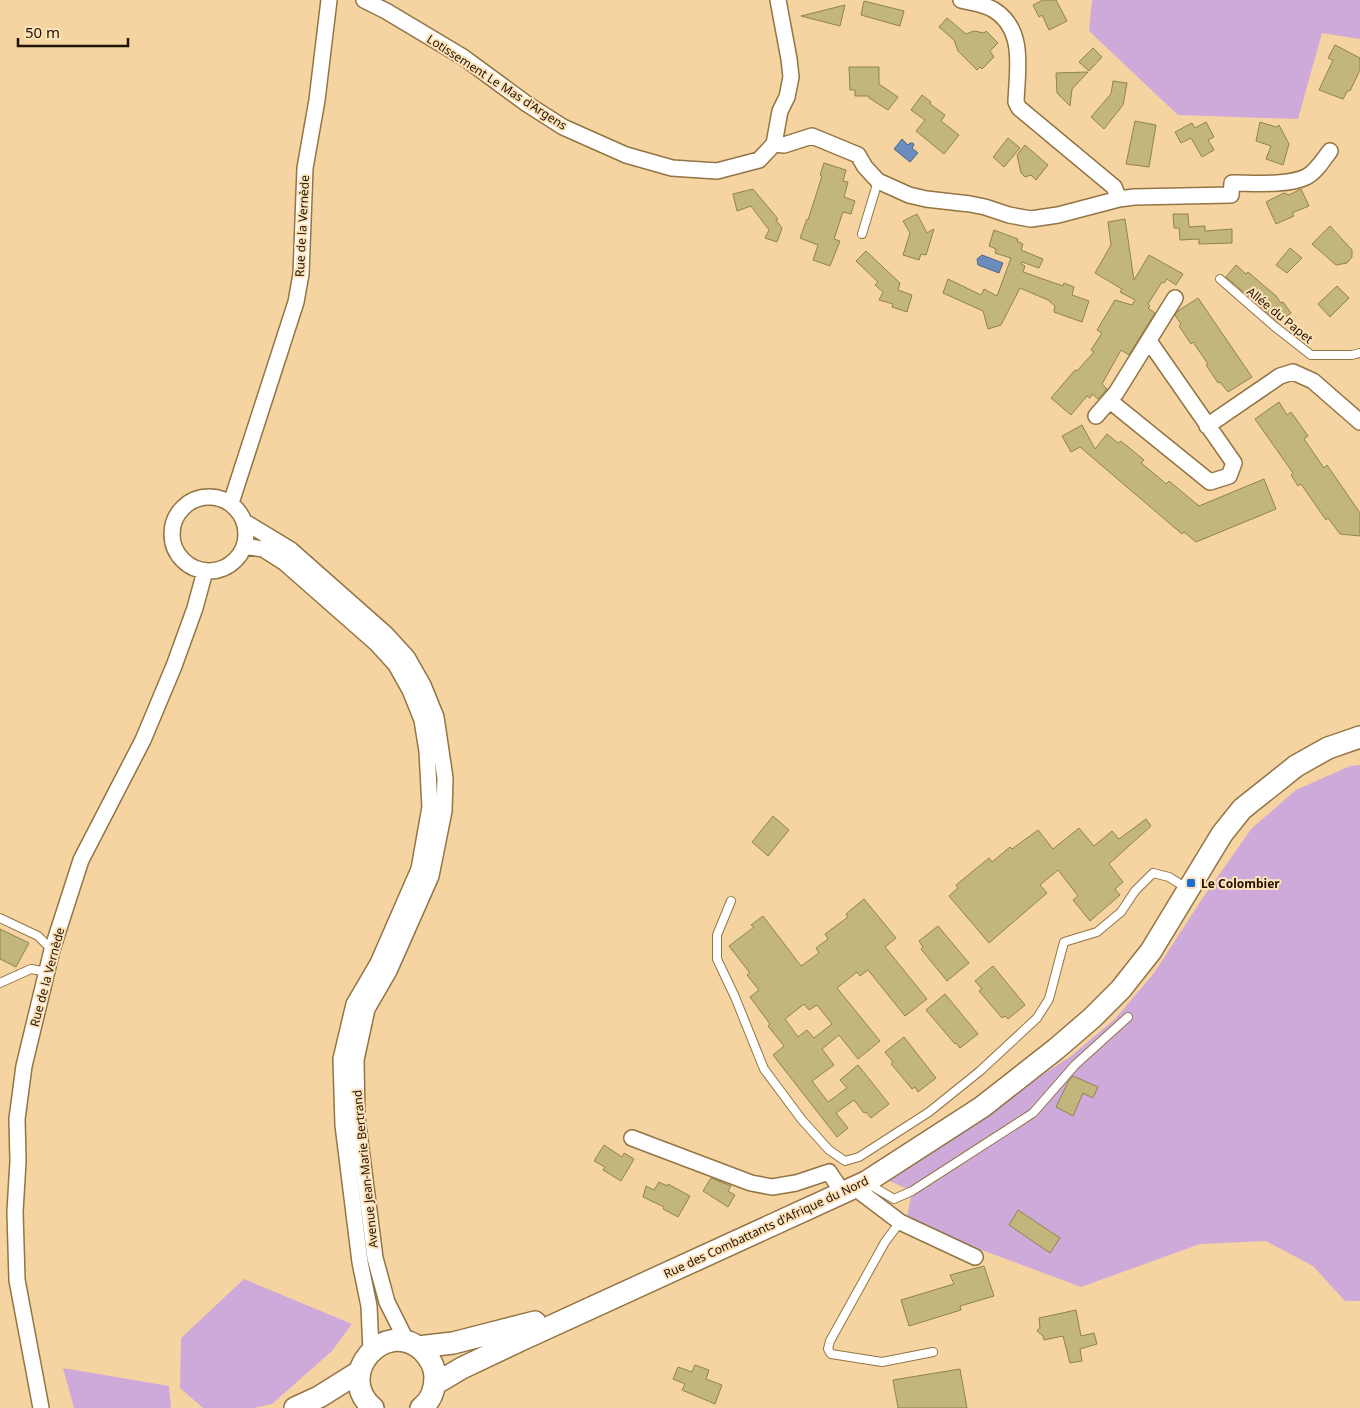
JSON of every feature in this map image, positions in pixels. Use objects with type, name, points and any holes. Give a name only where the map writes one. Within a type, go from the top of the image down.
[{"type":"main road","name":"Rue des Combattants d'Afrique du Nord","points":[[431,1399],[462,1368],[855,1188],[982,1107],[1092,1018],[1121,989],[1151,952],[1222,834],[1242,809],[1296,766],[1328,748],[1360,737]]},
{"type":"main road","name":"Rue des Combattants d'Afrique du Nord","points":[[371,1350],[382,1344],[394,1341],[413,1345],[453,1343],[596,1306]]},
{"type":"main road","points":[[413,1345],[426,1354],[432,1363],[435,1374],[431,1399]]},
{"type":"main road","points":[[366,1407],[359,1384],[359,1372],[371,1350]]},
{"type":"main road","points":[[294,1408],[319,1397],[359,1372]]},
{"type":"street","name":"Rue de la Vernède","points":[[230,503],[296,302],[301,274],[305,168],[317,100],[329,0]]},
{"type":"street","name":"Lotissement Le Mas d'Argens","points":[[364,0],[463,57],[527,104],[563,127],[626,156],[672,168],[717,171],[759,160],[774,144]]},
{"type":"street","points":[[778,0],[791,77],[787,97],[780,111],[774,144],[784,145],[812,136],[858,155],[865,167],[878,181],[909,195],[926,200],[970,204],[985,207],[1008,216],[1031,219],[1058,215],[1134,197],[1231,195],[1232,184],[1292,181],[1307,176],[1320,165],[1330,151]]},
{"type":"street","points":[[961,0],[995,11],[1006,20],[1014,32],[1017,44],[1016,102],[1019,108],[1114,187],[1119,200]]},
{"type":"street","points":[[1096,416],[1110,401],[1175,298]]},
{"type":"street","points":[[1110,401],[1210,482],[1229,476],[1234,463],[1149,341]]},
{"type":"street","points":[[1207,426],[1280,376],[1293,372],[1313,381],[1360,422]]},
{"type":"street","points":[[220,497],[230,503],[239,511],[245,522],[244,546],[239,557],[230,565],[218,570],[205,571],[192,568],[174,550],[171,537],[172,524],[177,513],[185,504],[196,498],[220,497]]},
{"type":"street","name":"Avenue Jean-Marie Bertrand","points":[[245,522],[290,550],[386,634],[406,657],[424,685],[436,717],[444,778],[444,811],[432,876],[389,971],[367,1009],[356,1060],[357,1117],[375,1258],[387,1302],[413,1345]]},
{"type":"street","name":"Avenue Jean-Marie Bertrand","points":[[244,546],[263,549],[285,563],[376,643],[396,665],[410,690],[422,720],[427,751],[430,807],[419,868],[378,963],[354,1004],[341,1059],[343,1124],[360,1262],[369,1306],[371,1350]]},
{"type":"street","name":"Rue de la Vernède","points":[[41,1408],[17,1280],[15,1212],[18,1161],[17,1119],[24,1066],[52,950],[81,860],[143,740],[174,666],[195,608],[205,571]]},
{"type":"street","points":[[632,1138],[751,1183],[772,1187],[796,1183],[829,1172],[855,1188],[900,1222],[975,1257]]},
{"type":"lane","points":[[862,234],[878,181]]},
{"type":"lane","name":"Allée du Papet","points":[[1220,279],[1311,355],[1352,355],[1360,353]]},
{"type":"lane","points":[[731,900],[716,935],[717,959],[735,997],[764,1069],[802,1120],[830,1150],[845,1160],[859,1157],[929,1112],[980,1071],[1037,1018],[1048,999],[1064,942],[1098,932],[1121,912],[1135,891],[1153,873],[1169,877],[1188,889]]},
{"type":"lane","points":[[0,918],[38,936],[52,950]]},
{"type":"lane","points":[[0,983],[31,969],[47,972]]},
{"type":"lane","points":[[855,1188],[894,1199],[912,1190],[1033,1113],[1075,1065],[1128,1016]]},
{"type":"lane","points":[[900,1222],[885,1242],[830,1341],[828,1349],[831,1354],[839,1356],[882,1362],[933,1352]]},
{"type":"shaded area","points":[[1092,0],[1360,0],[1360,39],[1322,33],[1298,119],[1178,115],[1089,31]]},
{"type":"shaded area","points":[[1360,765],[1360,1301],[1345,1301],[1313,1266],[1266,1241],[1200,1244],[1081,1287],[906,1222],[912,1191],[885,1179],[1071,1056],[1115,1019],[1154,973],[1202,899],[1252,828],[1296,790],[1350,766]]},
{"type":"shaded area","points":[[244,1279],[352,1324],[332,1351],[272,1404],[254,1408],[203,1408],[180,1388],[181,1338]]},
{"type":"shaded area","points":[[63,1368],[169,1386],[171,1408],[74,1408]]},
{"type":"water","points":[[902,139],[908,145],[913,143],[912,148],[918,153],[910,162],[894,149]]},
{"type":"water","points":[[982,255],[1003,263],[999,273],[978,265],[977,259]]},
{"type":"building","points":[[1043,0],[1056,0],[1067,21],[1049,30],[1042,15],[1039,17],[1033,5]]},
{"type":"building","points":[[864,1],[904,11],[900,26],[861,15]]},
{"type":"building","points":[[845,5],[840,26],[801,16]]},
{"type":"building","points":[[947,18],[966,34],[974,31],[984,33],[986,31],[998,43],[990,51],[994,57],[982,69],[980,67],[977,70],[958,51],[954,40],[939,27]]},
{"type":"building","points":[[1335,45],[1360,58],[1360,70],[1350,91],[1348,90],[1343,99],[1319,90],[1333,60],[1328,58]]},
{"type":"building","points":[[1093,48],[1102,57],[1089,71],[1079,62]]},
{"type":"building","points":[[849,67],[879,67],[879,84],[898,97],[888,110],[869,98],[869,96],[855,96],[855,90],[850,90]]},
{"type":"building","points":[[1088,72],[1072,89],[1070,106],[1057,93],[1056,73]]},
{"type":"building","points":[[1113,81],[1127,83],[1123,105],[1104,129],[1091,117],[1111,94]]},
{"type":"building","points":[[922,95],[931,102],[930,104],[945,115],[941,121],[959,135],[944,154],[916,131],[925,120],[911,110]]},
{"type":"building","points":[[1135,121],[1156,125],[1149,167],[1126,164]]},
{"type":"building","points":[[1206,122],[1214,137],[1208,140],[1214,150],[1202,157],[1191,138],[1181,143],[1175,132],[1192,123],[1195,128]]},
{"type":"building","points":[[1260,122],[1276,127],[1279,125],[1289,144],[1283,165],[1266,159],[1271,146],[1256,141]]},
{"type":"building","points":[[1008,138],[1020,148],[1004,167],[993,157]]},
{"type":"building","points":[[1025,145],[1048,165],[1036,180],[1031,175],[1025,177],[1021,173],[1017,155]]},
{"type":"building","points":[[824,163],[846,170],[843,181],[848,182],[844,197],[855,201],[851,214],[843,212],[834,239],[840,241],[830,266],[813,260],[818,245],[800,238],[808,220],[822,176],[820,175]]},
{"type":"building","points":[[753,189],[778,219],[776,220],[782,228],[777,242],[765,238],[769,230],[751,206],[737,211],[733,194]]},
{"type":"building","points":[[1301,189],[1309,206],[1292,213],[1294,216],[1276,224],[1266,202],[1284,193],[1289,195]]},
{"type":"building","points":[[917,214],[927,233],[934,229],[926,255],[921,254],[919,260],[903,255],[910,233],[903,221]]},
{"type":"building","points":[[1173,214],[1188,214],[1189,227],[1205,226],[1205,231],[1232,229],[1232,243],[1199,244],[1199,239],[1180,240],[1179,228],[1174,228]]},
{"type":"building","points":[[1125,219],[1134,280],[1149,255],[1183,274],[1176,285],[1167,279],[1164,283],[1162,282],[1148,304],[1150,306],[1148,308],[1155,313],[1129,355],[1121,350],[1102,384],[1107,389],[1098,399],[1092,394],[1090,398],[1087,396],[1071,415],[1051,398],[1075,370],[1077,371],[1094,352],[1091,350],[1102,333],[1097,330],[1115,300],[1132,305],[1135,300],[1120,292],[1122,289],[1095,273],[1111,245],[1108,222]]},
{"type":"building","points":[[1330,226],[1352,250],[1352,257],[1347,263],[1336,265],[1312,244]]},
{"type":"building","points":[[994,230],[1018,239],[1017,241],[1023,244],[1021,250],[1043,259],[1039,268],[1022,262],[1021,264],[1025,266],[1023,272],[1063,286],[1064,283],[1074,287],[1072,295],[1089,301],[1082,322],[1054,312],[1055,306],[1048,300],[1020,288],[1001,325],[988,329],[983,311],[943,293],[948,279],[981,295],[984,289],[997,296],[1011,258],[995,253],[996,249],[989,246]]},
{"type":"building","points":[[1290,248],[1302,258],[1287,273],[1276,265]]},
{"type":"building","points":[[866,251],[900,283],[898,290],[912,295],[907,312],[892,307],[893,304],[879,300],[883,292],[875,285],[878,282],[856,261]]},
{"type":"building","points":[[1236,265],[1246,274],[1248,272],[1276,296],[1281,303],[1283,302],[1291,313],[1278,322],[1259,306],[1253,297],[1252,299],[1226,277]]},
{"type":"building","points":[[1337,286],[1349,298],[1330,317],[1318,304]]},
{"type":"building","points":[[1198,298],[1252,377],[1228,392],[1220,382],[1218,383],[1193,342],[1191,344],[1179,326],[1181,324],[1175,315]]},
{"type":"building","points":[[1279,402],[1287,415],[1291,412],[1308,436],[1304,439],[1324,468],[1327,465],[1360,513],[1360,536],[1340,534],[1328,518],[1326,520],[1301,484],[1298,486],[1291,475],[1293,473],[1255,419]]},
{"type":"building","points":[[1082,425],[1095,449],[1107,434],[1118,443],[1121,441],[1144,460],[1141,463],[1166,484],[1169,481],[1199,506],[1264,479],[1276,509],[1196,542],[1184,532],[1182,534],[1080,447],[1071,452],[1062,436]]},
{"type":"building","points":[[773,816],[789,830],[768,856],[752,842]]},
{"type":"building","points":[[1146,819],[1151,826],[1109,864],[1123,882],[1115,889],[1120,895],[1090,921],[1073,900],[1078,896],[1058,870],[1040,885],[1047,893],[989,943],[949,896],[958,888],[956,885],[989,858],[992,862],[1010,847],[1012,849],[1038,830],[1053,849],[1079,828],[1094,846],[1112,831],[1119,839]]},
{"type":"building","points":[[864,899],[896,938],[885,947],[927,999],[905,1016],[868,970],[860,976],[857,972],[837,988],[880,1041],[858,1059],[839,1035],[822,1049],[834,1065],[812,1081],[828,1102],[847,1088],[840,1080],[858,1065],[889,1104],[871,1118],[866,1112],[864,1113],[854,1100],[836,1113],[848,1128],[837,1137],[773,1055],[784,1046],[768,1026],[770,1024],[750,997],[759,990],[747,975],[750,973],[729,946],[754,927],[751,925],[763,916],[801,966],[819,953],[816,948],[828,939],[825,934],[848,917],[846,914]],"holes":[[[804,1004],[809,1010],[817,1005],[832,1024],[814,1038],[807,1030],[798,1037],[785,1019]]]},
{"type":"building","points":[[938,926],[969,963],[947,981],[921,949],[923,947],[919,941]]},
{"type":"building","points":[[0,929],[29,943],[16,967],[0,959]]},
{"type":"building","points":[[993,966],[1025,1005],[1008,1019],[1005,1016],[1002,1018],[979,991],[982,989],[975,981]]},
{"type":"building","points":[[945,994],[978,1034],[960,1048],[926,1010]]},
{"type":"building","points":[[904,1037],[936,1078],[918,1092],[915,1087],[912,1089],[891,1064],[893,1062],[885,1052]]},
{"type":"building","points":[[1073,1076],[1098,1087],[1093,1098],[1083,1093],[1073,1116],[1056,1107]]},
{"type":"building","points":[[604,1145],[622,1157],[624,1153],[634,1159],[621,1181],[603,1170],[605,1167],[594,1161]]},
{"type":"building","points":[[711,1178],[731,1186],[728,1191],[735,1195],[728,1207],[703,1191]]},
{"type":"building","points":[[659,1182],[667,1186],[668,1184],[690,1196],[678,1217],[663,1209],[664,1207],[643,1197],[646,1186],[654,1190]]},
{"type":"building","points":[[1018,1210],[1060,1238],[1050,1253],[1009,1225]]},
{"type":"building","points":[[984,1266],[994,1296],[960,1306],[961,1310],[909,1326],[901,1300],[954,1284],[950,1275]]},
{"type":"building","points":[[1076,1310],[1081,1336],[1094,1333],[1097,1344],[1080,1349],[1082,1361],[1070,1363],[1063,1336],[1044,1340],[1043,1336],[1037,1331],[1040,1327],[1039,1318]]},
{"type":"building","points":[[695,1365],[709,1370],[706,1379],[722,1385],[715,1404],[682,1390],[685,1384],[673,1379],[678,1367],[692,1372]]},
{"type":"building","points":[[960,1369],[967,1408],[898,1408],[893,1380]]},
{"type":"place","name":"Le Colombier","points":[[1191,883]]}]
